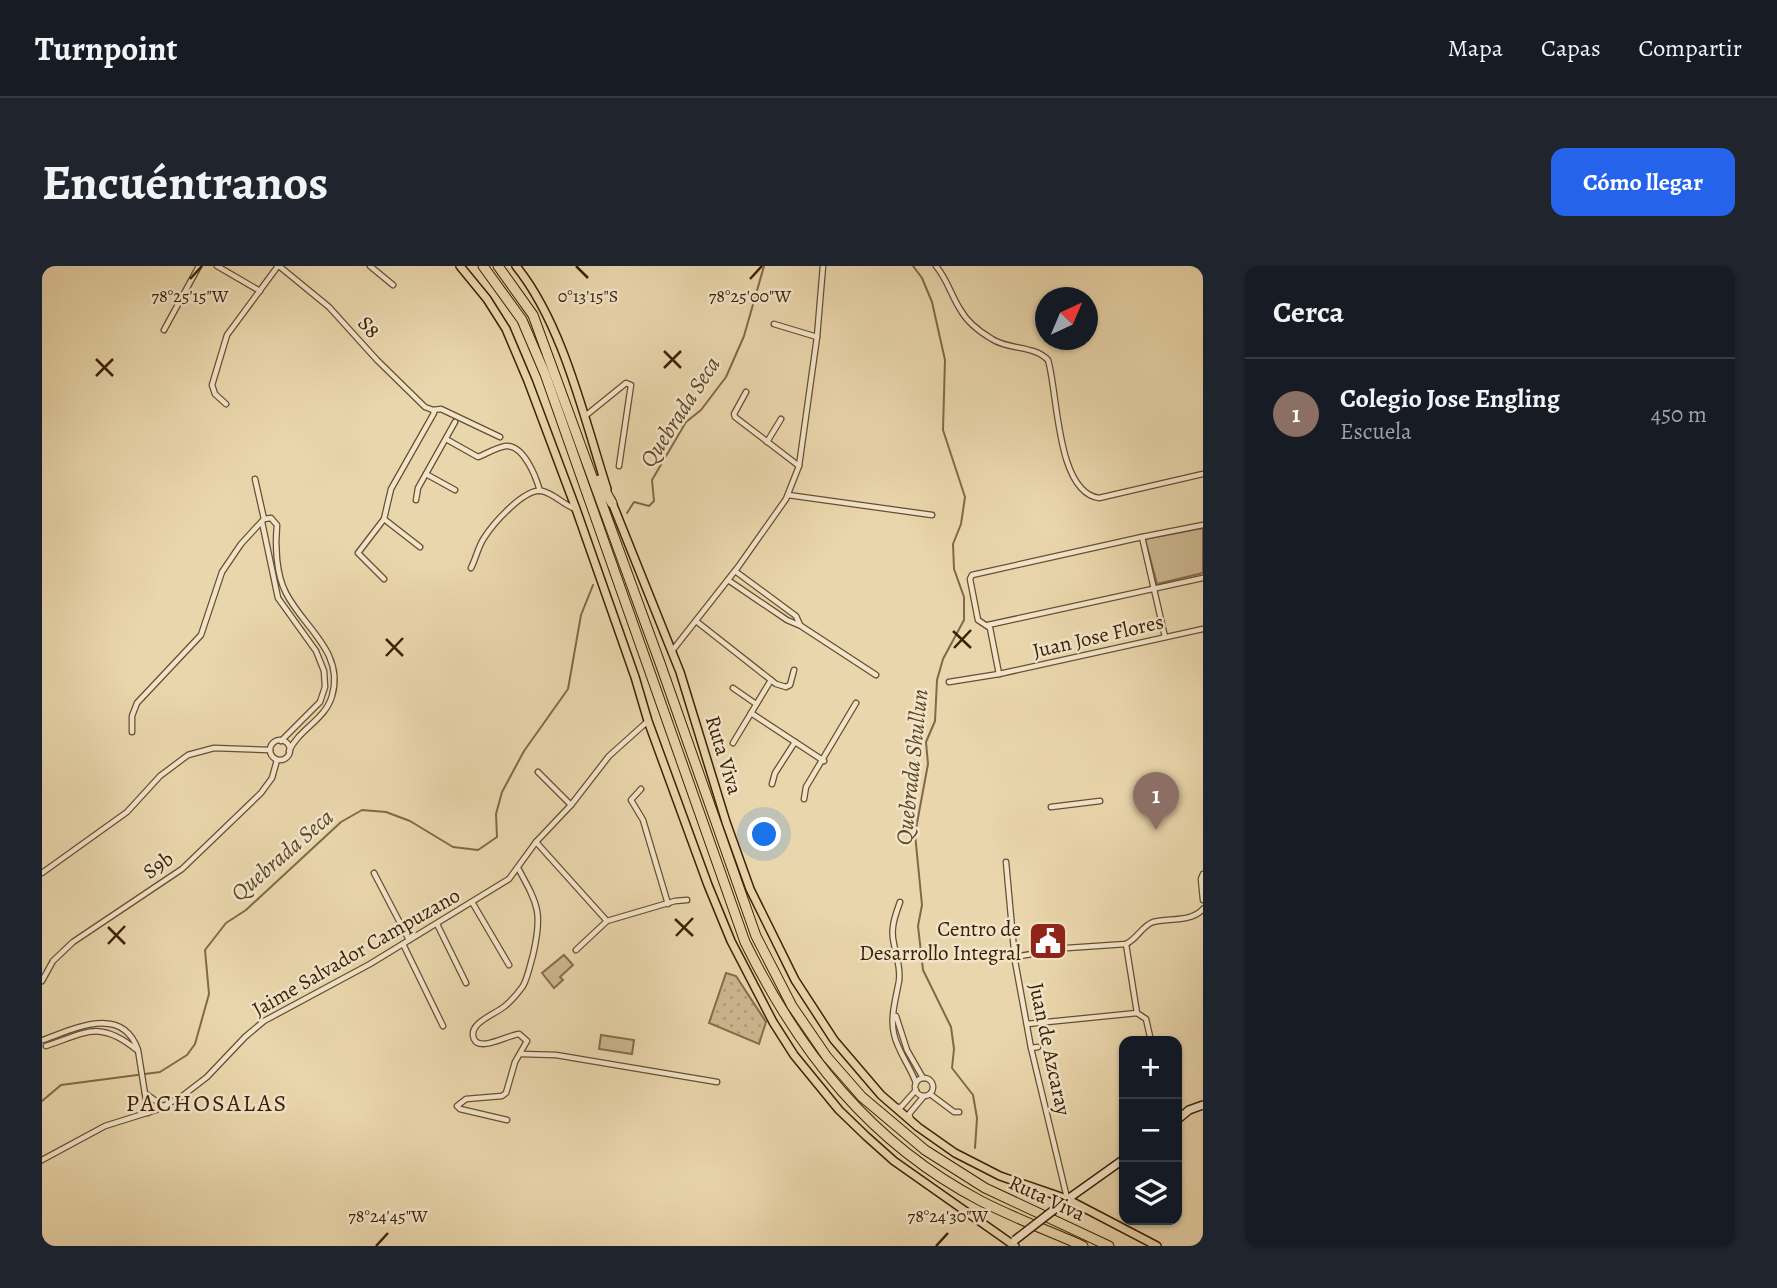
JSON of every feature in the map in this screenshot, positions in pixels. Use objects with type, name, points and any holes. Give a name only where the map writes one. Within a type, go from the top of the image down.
[{"type":"highway","name":"Ruta Viva","points":[[483,266],[522,320],[545,374],[746,942],[777,1003],[818,1064],[855,1105],[918,1161],[982,1201],[1083,1246]]},
{"type":"highway","name":"Ruta Viva","points":[[498,266],[533,315],[756,936],[781,987],[805,1026],[827,1057],[862,1097],[925,1150],[985,1188],[1109,1246]]},
{"type":"highway","points":[[587,461],[611,503]]},
{"type":"main road","points":[[460,266],[487,299],[506,330],[528,381],[576,509],[648,721],[731,941],[753,988],[794,1055],[839,1110],[884,1153],[1013,1244]]},
{"type":"main road","name":"Ruta Viva","points":[[516,266],[545,309],[611,503],[672,651],[750,888],[795,980],[834,1040],[865,1078],[894,1107],[955,1153],[989,1171],[1065,1200],[1157,1246]]},
{"type":"street","points":[[164,330],[199,266]]},
{"type":"street","points":[[216,266],[260,291]]},
{"type":"street","points":[[226,404],[215,394],[212,385],[227,335],[279,266]]},
{"type":"street","name":"S8","points":[[279,266],[330,307],[425,407],[441,409],[500,437]]},
{"type":"street","points":[[370,266],[393,285]]},
{"type":"street","points":[[672,651],[735,571],[788,495],[799,466],[817,337],[823,266]]},
{"type":"street","points":[[936,266],[964,315],[979,330],[999,344],[1040,353],[1048,360],[1061,439],[1078,486],[1086,495],[1099,498],[1203,474]]},
{"type":"street","points":[[775,324],[817,337]]},
{"type":"street","points":[[583,417],[626,383],[631,385],[619,466]]},
{"type":"street","points":[[747,392],[734,416],[799,466]]},
{"type":"street","points":[[384,579],[358,553],[384,519],[391,489],[430,421],[433,410]]},
{"type":"street","points":[[767,442],[781,419]]},
{"type":"street","points":[[416,500],[418,488],[455,422]]},
{"type":"street","points":[[446,439],[478,457],[506,446],[516,449],[531,466],[540,491]]},
{"type":"street","points":[[426,474],[455,490]]},
{"type":"street","points":[[132,732],[132,716],[137,703],[201,635],[222,572],[241,544],[263,520],[271,518],[277,524],[275,537],[284,588],[326,648],[334,670],[333,692],[327,708],[294,742],[284,759],[273,758],[270,750],[272,744],[281,741],[320,702],[324,695],[325,679],[316,651],[278,598],[263,520],[264,509],[256,479]]},
{"type":"street","points":[[471,568],[485,537],[506,512],[527,494],[540,491],[576,509]]},
{"type":"street","points":[[788,495],[932,515]]},
{"type":"street","points":[[384,519],[420,547]]},
{"type":"street","points":[[1203,525],[971,578],[978,620],[988,625],[1203,578]]},
{"type":"street","points":[[1142,537],[1165,637]]},
{"type":"street","points":[[735,571],[796,616],[801,626]]},
{"type":"street","points":[[728,580],[876,675]]},
{"type":"street","points":[[696,621],[771,680],[786,687],[790,685],[794,670]]},
{"type":"street","points":[[988,625],[999,674]]},
{"type":"street","name":"Juan Jose Flores","points":[[948,682],[999,674],[1203,629]]},
{"type":"street","points":[[733,743],[771,680]]},
{"type":"street","points":[[733,688],[756,704]]},
{"type":"street","points":[[804,799],[806,787],[824,761],[856,703]]},
{"type":"street","points":[[751,713],[824,761]]},
{"type":"street","name":"Jaime Salvador Campuzano","points":[[42,1160],[105,1126],[148,1113],[181,1097],[207,1077],[264,1021],[403,944],[509,879],[536,842],[571,805],[609,756],[648,721]]},
{"type":"street","points":[[281,741],[287,744],[289,751]]},
{"type":"street","points":[[772,783],[794,742]]},
{"type":"street","points":[[42,873],[127,812],[160,776],[188,755],[214,748],[270,750]]},
{"type":"street","name":"S9b","points":[[42,981],[53,961],[73,942],[181,869],[261,793],[272,778],[277,760]]},
{"type":"street","points":[[538,772],[571,805]]},
{"type":"street","points":[[640,789],[631,800],[643,820],[668,904]]},
{"type":"street","points":[[1051,807],[1100,801]]},
{"type":"street","points":[[536,842],[607,921]]},
{"type":"street","name":"Juan de Azcaray","points":[[1006,862],[1007,909],[1014,957],[1065,1200]]},
{"type":"street","points":[[507,1119],[460,1109],[457,1106],[466,1099],[502,1096],[506,1093],[516,1062],[527,1041],[524,1036],[510,1034],[486,1045],[478,1044],[473,1033],[478,1024],[505,1007],[524,983],[530,966],[540,919],[517,868]]},
{"type":"street","points":[[374,873],[409,940]]},
{"type":"street","points":[[1203,874],[1200,879],[1203,900]]},
{"type":"street","points":[[576,950],[607,921],[687,900]]},
{"type":"street","points":[[472,902],[509,965]]},
{"type":"street","points":[[894,1107],[901,1107],[916,1090],[916,1083],[894,1036],[892,1021],[899,961],[894,946],[893,925],[900,902]]},
{"type":"street","points":[[1014,957],[1067,948],[1126,944],[1134,940],[1150,923],[1196,916],[1203,909]]},
{"type":"street","points":[[437,924],[466,984]]},
{"type":"street","points":[[403,944],[443,1026]]},
{"type":"street","points":[[1126,944],[1140,1014],[1146,1019],[1150,1036]]},
{"type":"street","points":[[895,1013],[917,1071],[933,1085],[909,1114],[911,1121]]},
{"type":"street","points":[[1027,1024],[1140,1014]]},
{"type":"street","points":[[138,1050],[110,1032],[100,1030],[45,1049],[43,1040],[91,1023],[114,1025],[130,1035],[138,1050],[140,1058],[148,1113]]},
{"type":"street","points":[[1031,1048],[1038,1047]]},
{"type":"street","points":[[521,1054],[556,1055],[717,1082]]},
{"type":"street","points":[[916,1083],[923,1078]]},
{"type":"street","points":[[916,1090],[954,1112],[959,1112]]},
{"type":"street","points":[[145,1091],[164,1106]]},
{"type":"street","points":[[1182,1116],[1203,1105]]},
{"type":"street","points":[[1013,1244],[1065,1200],[1120,1162]]},
{"type":"shaded area","points":[[1203,528],[1203,573],[1157,584],[1145,539]]},
{"type":"shaded area","points":[[564,955],[573,965],[560,977],[563,980],[554,988],[542,973]]},
{"type":"shaded area","points":[[726,973],[736,976],[766,1022],[759,1044],[709,1023]]},
{"type":"shaded area","points":[[601,1035],[634,1040],[632,1054],[599,1049]]},
{"type":"waterway","name":"Quebrada Seca","points":[[627,513],[634,502],[649,506],[654,501],[652,480],[686,422],[701,410],[726,377],[744,336],[764,266]]},
{"type":"waterway","name":"Quebrada Shullun","points":[[913,266],[922,278],[932,302],[945,360],[943,430],[965,497],[961,524],[953,544],[954,569],[964,597],[964,620],[943,659],[937,680],[935,721],[926,742],[928,764],[915,834],[922,905],[918,926],[923,970],[951,1027],[954,1049],[952,1068],[973,1095],[977,1118],[975,1148]]},
{"type":"waterway","name":"Quebrada Seca","points":[[42,1101],[61,1085],[160,1072],[187,1055],[195,1044],[209,994],[205,950],[226,923],[246,910],[341,822],[362,810],[386,812],[410,821],[453,847],[478,850],[497,837],[496,814],[502,792],[524,751],[568,689],[581,615],[593,585]]},
{"type":"place","name":"Colegio Jose Engling","points":[[1156,830]]},
{"type":"place","name":"Centro de Desarrollo Integral","points":[[1048,941]]},
{"type":"district","name":"PACHOSALAS","points":[[207,1103]]}]
